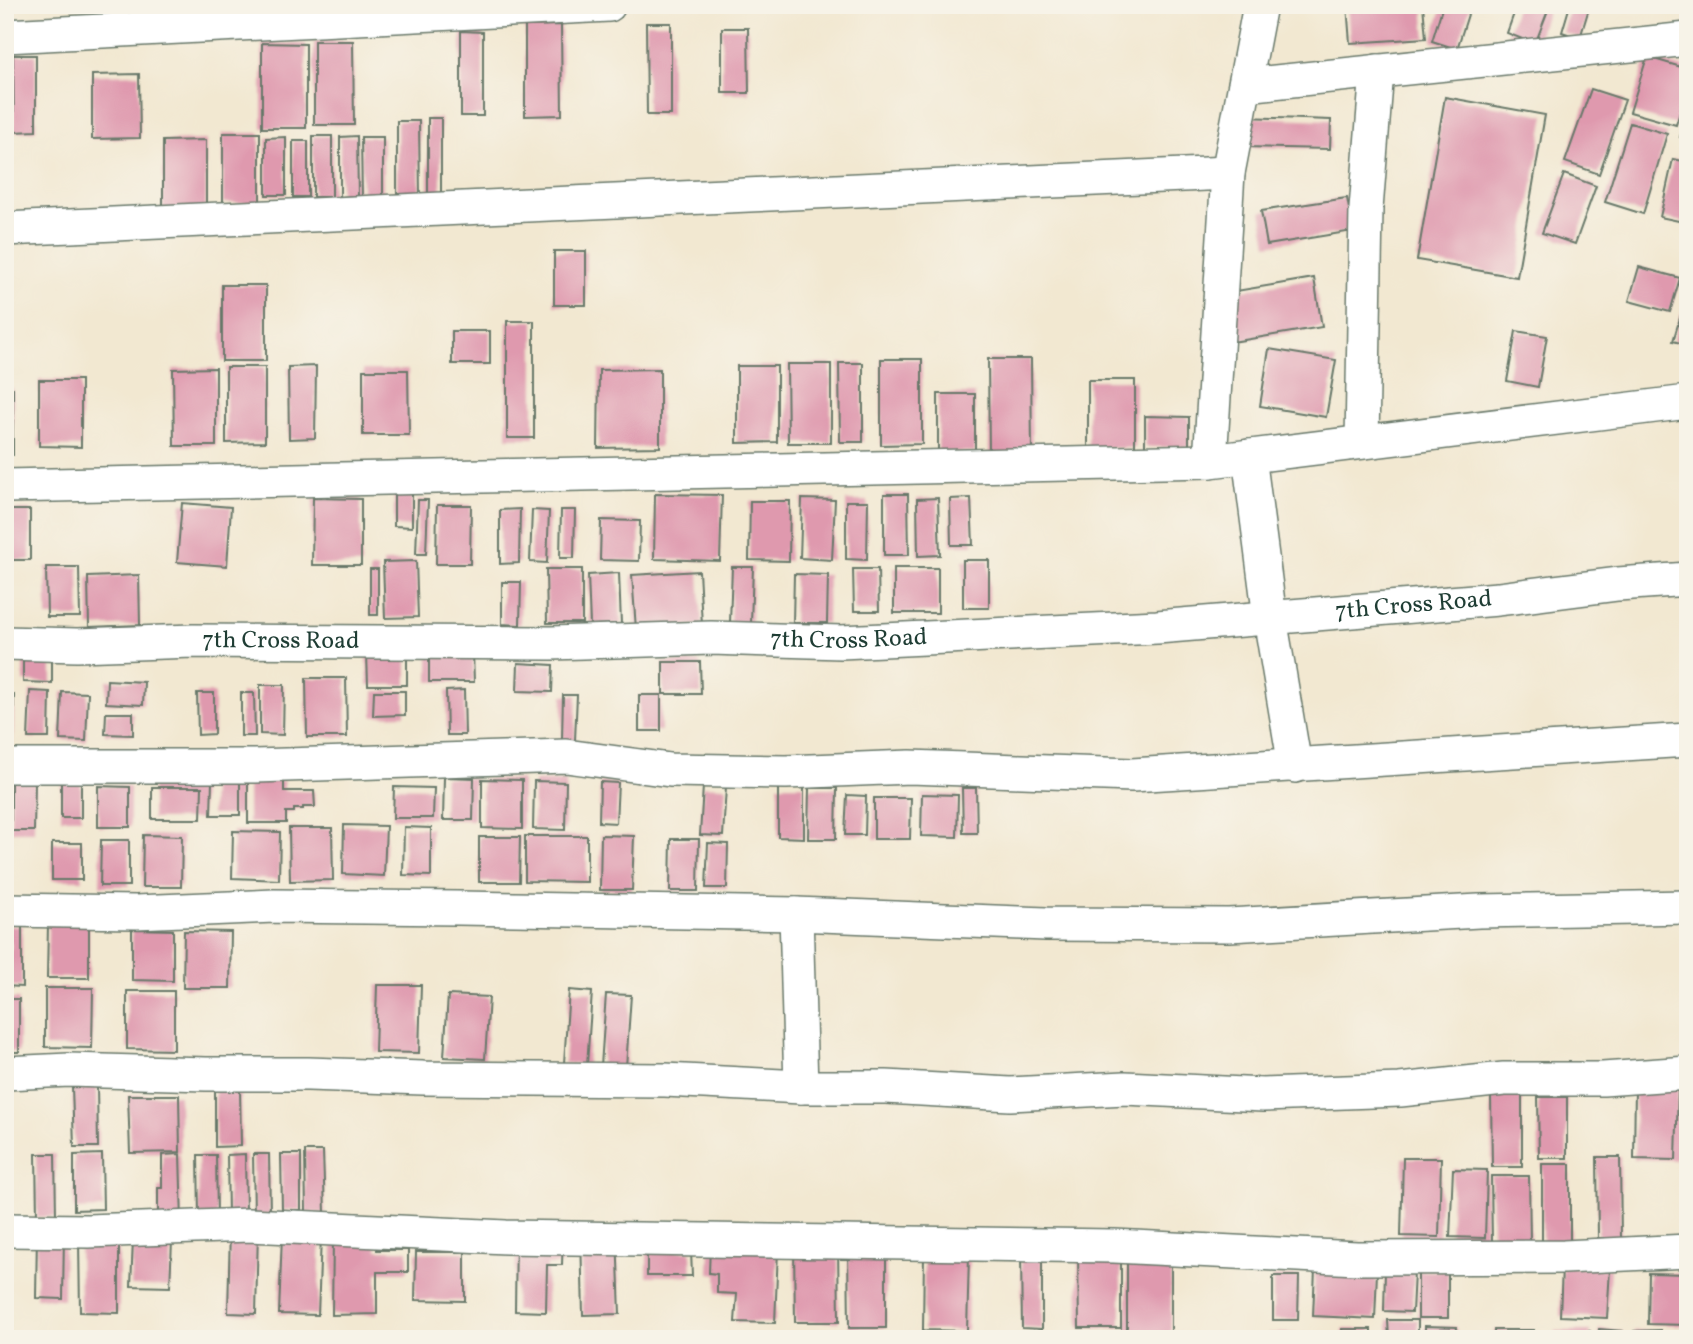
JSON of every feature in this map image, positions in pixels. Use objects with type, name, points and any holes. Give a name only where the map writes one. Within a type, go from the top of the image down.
[{"type":"street","points":[[5,36],[609,5]]},
{"type":"street","points":[[1210,461],[1228,173],[1259,5]]},
{"type":"street","points":[[1245,85],[1688,39]]},
{"type":"street","points":[[1362,442],[1366,209],[1377,71]]},
{"type":"street","points":[[5,229],[1228,173]]},
{"type":"street","points":[[5,486],[1210,461],[1688,402]]},
{"type":"street","points":[[1250,456],[1270,618],[1295,766]]},
{"type":"street","name":"7th Cross Road","points":[[5,643],[551,643],[711,638],[841,642],[1157,628],[1688,579]]},
{"type":"street","points":[[5,765],[255,766],[566,756],[670,770],[786,772],[911,767],[1132,775],[1688,740]]},
{"type":"street","points":[[5,910],[136,912],[274,906],[796,914],[1046,924],[1229,925],[1479,912],[1688,908]]},
{"type":"street","points":[[796,914],[801,1087]]},
{"type":"street","points":[[5,1073],[69,1070],[206,1074],[308,1073],[423,1079],[666,1080],[1010,1094],[1125,1088],[1263,1095],[1400,1090],[1504,1079],[1603,1079],[1688,1073]]},
{"type":"street","points":[[5,1230],[125,1230],[249,1225],[519,1237],[1127,1247],[1369,1258],[1564,1257],[1688,1251]]},
{"type":"building","points":[[1347,5],[1423,5],[1426,38],[1350,43]]},
{"type":"building","points":[[1443,5],[1471,5],[1457,49],[1432,41]]},
{"type":"building","points":[[1517,5],[1550,5],[1535,44],[1507,33]]},
{"type":"building","points":[[1570,5],[1590,5],[1580,38],[1562,32]]},
{"type":"building","points":[[646,23],[671,23],[671,115],[647,115]]},
{"type":"building","points":[[561,25],[562,115],[525,116],[525,26]]},
{"type":"building","points":[[722,28],[748,28],[749,93],[722,93]]},
{"type":"building","points":[[461,31],[483,32],[483,116],[461,116]]},
{"type":"building","points":[[314,41],[353,41],[354,125],[314,125]]},
{"type":"building","points":[[262,43],[306,44],[306,128],[262,128]]},
{"type":"building","points":[[13,55],[36,55],[36,131],[14,132]]},
{"type":"building","points":[[1647,57],[1688,69],[1688,86],[1676,125],[1630,112]]},
{"type":"building","points":[[139,74],[140,138],[92,139],[92,75]]},
{"type":"building","points":[[1591,89],[1625,100],[1599,174],[1565,162]]},
{"type":"building","points":[[1445,97],[1545,115],[1517,277],[1417,260]]},
{"type":"building","points":[[1688,113],[1688,139],[1680,137]]},
{"type":"building","points":[[1244,117],[1331,120],[1330,149],[1244,147]]},
{"type":"building","points":[[428,118],[441,118],[441,194],[428,194]]},
{"type":"building","points":[[397,121],[419,121],[420,198],[397,198]]},
{"type":"building","points":[[1630,123],[1667,134],[1643,214],[1605,202]]},
{"type":"building","points":[[223,133],[260,133],[260,203],[223,203]]},
{"type":"building","points":[[313,136],[332,136],[332,197],[313,197]]},
{"type":"building","points":[[357,136],[358,196],[340,197],[340,137]]},
{"type":"building","points":[[286,137],[286,195],[266,195],[266,138]]},
{"type":"building","points":[[361,137],[383,137],[383,201],[362,200]]},
{"type":"building","points":[[206,140],[206,208],[163,209],[163,141]]},
{"type":"building","points":[[293,141],[308,141],[308,197],[293,197]]},
{"type":"building","points":[[1673,159],[1688,162],[1688,223],[1660,217]]},
{"type":"building","points":[[1564,174],[1596,186],[1575,244],[1542,233]]},
{"type":"building","points":[[1347,198],[1353,231],[1267,245],[1261,211]]},
{"type":"building","points":[[554,251],[586,251],[586,305],[554,305]]},
{"type":"building","points":[[1639,267],[1680,278],[1670,312],[1629,301]]},
{"type":"building","points":[[1314,278],[1322,327],[1232,342],[1224,293]]},
{"type":"building","points":[[222,285],[266,285],[266,361],[222,361]]},
{"type":"building","points":[[1688,295],[1688,345],[1673,341]]},
{"type":"building","points":[[507,321],[534,321],[534,438],[507,438]]},
{"type":"building","points":[[452,331],[490,331],[490,364],[452,364]]},
{"type":"building","points":[[1516,331],[1547,336],[1538,387],[1507,381]]},
{"type":"building","points":[[1269,349],[1336,360],[1326,417],[1260,406]]},
{"type":"building","points":[[881,359],[922,359],[922,444],[881,445]]},
{"type":"building","points":[[988,359],[1031,359],[1032,454],[989,454]]},
{"type":"building","points":[[839,363],[863,363],[863,442],[840,442]]},
{"type":"building","points":[[787,364],[831,364],[831,443],[788,443]]},
{"type":"building","points":[[316,366],[315,438],[289,439],[288,367]]},
{"type":"building","points":[[737,366],[777,366],[777,442],[737,443]]},
{"type":"building","points":[[226,367],[265,367],[265,442],[226,443]]},
{"type":"building","points":[[216,368],[216,446],[174,446],[173,369]]},
{"type":"building","points":[[660,369],[660,447],[598,448],[599,370]]},
{"type":"building","points":[[363,370],[408,370],[409,435],[363,435]]},
{"type":"building","points":[[39,380],[81,380],[81,447],[39,446]]},
{"type":"building","points":[[1088,380],[1135,380],[1135,448],[1088,448]]},
{"type":"building","points":[[5,388],[13,388],[13,455],[5,455]]},
{"type":"building","points":[[938,394],[975,394],[975,452],[938,452]]},
{"type":"building","points":[[1145,416],[1189,417],[1189,447],[1145,447]]},
{"type":"building","points":[[394,487],[412,487],[412,527],[394,526]]},
{"type":"building","points":[[655,494],[722,495],[720,561],[654,559]]},
{"type":"building","points":[[884,494],[908,494],[909,555],[884,555]]},
{"type":"building","points":[[313,498],[361,499],[361,565],[312,565]]},
{"type":"building","points":[[938,498],[940,555],[918,556],[917,499]]},
{"type":"building","points":[[971,498],[973,545],[951,545],[950,499]]},
{"type":"building","points":[[802,499],[835,500],[832,560],[800,558]]},
{"type":"building","points":[[418,500],[428,500],[426,554],[416,554]]},
{"type":"building","points":[[750,501],[790,501],[789,561],[749,560]]},
{"type":"building","points":[[846,501],[868,501],[867,560],[846,559]]},
{"type":"building","points":[[182,503],[231,507],[227,566],[177,562]]},
{"type":"building","points":[[437,505],[471,505],[470,564],[436,564]]},
{"type":"building","points":[[520,509],[519,563],[500,564],[500,510]]},
{"type":"building","points":[[5,510],[30,510],[30,560],[5,560]]},
{"type":"building","points":[[532,510],[549,511],[547,563],[530,562]]},
{"type":"building","points":[[561,510],[575,510],[574,558],[560,558]]},
{"type":"building","points":[[601,520],[640,521],[639,561],[600,560]]},
{"type":"building","points":[[963,560],[989,560],[989,608],[963,608]]},
{"type":"building","points":[[416,561],[418,617],[385,618],[383,562]]},
{"type":"building","points":[[46,567],[79,567],[80,617],[47,617]]},
{"type":"building","points":[[732,567],[753,567],[751,623],[730,623]]},
{"type":"building","points":[[894,568],[938,568],[938,613],[894,613]]},
{"type":"building","points":[[370,569],[378,569],[378,615],[370,615]]},
{"type":"building","points":[[546,569],[582,569],[582,623],[547,623]]},
{"type":"building","points":[[853,569],[878,569],[879,611],[854,611]]},
{"type":"building","points":[[699,571],[702,625],[636,629],[632,575]]},
{"type":"building","points":[[619,573],[621,624],[590,625],[588,575]]},
{"type":"building","points":[[794,574],[828,575],[827,623],[793,623]]},
{"type":"building","points":[[139,575],[140,625],[89,627],[88,577]]},
{"type":"building","points":[[502,582],[521,582],[520,625],[502,624]]},
{"type":"building","points":[[23,648],[52,649],[52,683],[23,682]]},
{"type":"building","points":[[473,652],[474,682],[429,682],[429,653]]},
{"type":"building","points":[[367,653],[407,653],[407,685],[368,685]]},
{"type":"building","points":[[663,662],[700,662],[701,694],[663,694]]},
{"type":"building","points":[[518,663],[553,665],[552,692],[517,691]]},
{"type":"building","points":[[306,678],[346,678],[347,737],[307,737]]},
{"type":"building","points":[[107,680],[144,682],[143,705],[106,703]]},
{"type":"building","points":[[260,685],[284,685],[283,735],[260,734]]},
{"type":"building","points":[[464,690],[465,735],[447,735],[446,691]]},
{"type":"building","points":[[30,691],[50,692],[49,738],[28,738]]},
{"type":"building","points":[[374,691],[405,691],[405,715],[373,716]]},
{"type":"building","points":[[62,692],[88,693],[86,741],[60,740]]},
{"type":"building","points":[[197,693],[214,693],[214,734],[198,735]]},
{"type":"building","points":[[241,693],[254,693],[255,736],[241,736]]},
{"type":"building","points":[[5,695],[14,695],[13,745],[5,745]]},
{"type":"building","points":[[563,695],[577,695],[575,740],[562,740]]},
{"type":"building","points":[[639,695],[661,695],[661,731],[639,731]]},
{"type":"building","points":[[106,713],[133,713],[133,735],[105,734]]},
{"type":"building","points":[[444,777],[474,778],[473,820],[443,820]]},
{"type":"building","points":[[482,779],[522,780],[522,829],[482,828]]},
{"type":"building","points":[[11,781],[35,781],[34,831],[11,831]]},
{"type":"building","points":[[212,781],[240,781],[240,815],[211,815]]},
{"type":"building","points":[[248,781],[284,781],[284,791],[314,791],[315,807],[286,812],[286,823],[248,823]]},
{"type":"building","points":[[534,781],[566,782],[565,830],[533,829]]},
{"type":"building","points":[[600,782],[618,783],[616,823],[599,822]]},
{"type":"building","points":[[61,783],[81,783],[81,818],[61,818]]},
{"type":"building","points":[[778,785],[804,785],[804,838],[778,837]]},
{"type":"building","points":[[98,786],[130,787],[130,827],[98,827]]},
{"type":"building","points":[[703,786],[726,787],[723,836],[700,835]]},
{"type":"building","points":[[152,787],[202,787],[201,819],[152,819]]},
{"type":"building","points":[[394,787],[434,788],[433,818],[393,818]]},
{"type":"building","points":[[809,788],[837,788],[836,839],[808,839]]},
{"type":"building","points":[[962,788],[976,788],[977,833],[963,833]]},
{"type":"building","points":[[922,794],[958,795],[957,837],[921,836]]},
{"type":"building","points":[[847,795],[866,796],[865,835],[845,835]]},
{"type":"building","points":[[874,798],[911,798],[910,839],[874,839]]},
{"type":"building","points":[[344,825],[386,826],[384,876],[343,874]]},
{"type":"building","points":[[404,827],[431,828],[431,876],[403,875]]},
{"type":"building","points":[[289,828],[332,828],[333,880],[290,881]]},
{"type":"building","points":[[233,831],[280,832],[279,880],[232,878]]},
{"type":"building","points":[[143,835],[182,836],[181,887],[142,887]]},
{"type":"building","points":[[601,835],[634,836],[632,890],[600,890]]},
{"type":"building","points":[[525,836],[587,836],[587,882],[525,881]]},
{"type":"building","points":[[479,837],[520,837],[519,882],[479,882]]},
{"type":"building","points":[[671,839],[699,839],[698,891],[670,891]]},
{"type":"building","points":[[101,840],[129,840],[129,886],[100,886]]},
{"type":"building","points":[[52,843],[82,843],[82,880],[52,880]]},
{"type":"building","points":[[708,843],[728,844],[727,888],[706,888]]},
{"type":"building","points":[[48,923],[89,923],[89,978],[47,978]]},
{"type":"building","points":[[5,926],[22,926],[22,987],[5,986],[5,950],[11,949],[11,942],[6,942]]},
{"type":"building","points":[[132,929],[173,930],[173,981],[132,980]]},
{"type":"building","points":[[184,931],[231,932],[230,988],[183,988]]},
{"type":"building","points":[[377,985],[421,985],[419,1053],[375,1052]]},
{"type":"building","points":[[45,988],[93,988],[92,1048],[45,1047]]},
{"type":"building","points":[[569,990],[592,992],[587,1065],[564,1063]]},
{"type":"building","points":[[127,991],[174,991],[174,1050],[127,1049]]},
{"type":"building","points":[[606,994],[631,995],[626,1067],[601,1066]]},
{"type":"building","points":[[448,995],[489,997],[485,1059],[444,1057]]},
{"type":"building","points":[[5,999],[19,999],[19,1052],[5,1052]]},
{"type":"building","points":[[97,1085],[98,1147],[74,1147],[72,1086]]},
{"type":"building","points":[[1635,1088],[1678,1089],[1676,1160],[1634,1159]]},
{"type":"building","points":[[215,1089],[240,1089],[241,1146],[215,1147]]},
{"type":"building","points":[[128,1095],[179,1095],[180,1152],[130,1153]]},
{"type":"building","points":[[1491,1095],[1522,1095],[1522,1167],[1492,1167]]},
{"type":"building","points":[[1538,1097],[1567,1097],[1567,1158],[1539,1158]]},
{"type":"building","points":[[305,1151],[323,1151],[325,1213],[306,1213]]},
{"type":"building","points":[[36,1154],[55,1154],[56,1217],[37,1217]]},
{"type":"building","points":[[102,1154],[103,1209],[74,1210],[74,1155]]},
{"type":"building","points":[[180,1154],[182,1223],[158,1224],[162,1155]]},
{"type":"building","points":[[245,1154],[246,1215],[228,1215],[227,1155]]},
{"type":"building","points":[[253,1154],[269,1154],[270,1215],[254,1216]]},
{"type":"building","points":[[281,1154],[301,1154],[301,1210],[282,1210]]},
{"type":"building","points":[[198,1155],[216,1155],[217,1216],[199,1216]]},
{"type":"building","points":[[1597,1157],[1620,1157],[1621,1238],[1598,1238]]},
{"type":"building","points":[[1403,1158],[1441,1158],[1439,1237],[1401,1236]]},
{"type":"building","points":[[1542,1164],[1570,1164],[1570,1244],[1542,1244]]},
{"type":"building","points":[[1453,1169],[1487,1170],[1485,1238],[1450,1237]]},
{"type":"building","points":[[1491,1176],[1529,1176],[1530,1242],[1492,1242]]},
{"type":"building","points":[[230,1229],[258,1230],[256,1314],[228,1313]]},
{"type":"building","points":[[37,1233],[64,1234],[63,1299],[36,1298]]},
{"type":"building","points":[[516,1234],[563,1235],[562,1265],[547,1265],[546,1312],[515,1311]]},
{"type":"building","points":[[617,1234],[620,1314],[583,1315],[581,1235]]},
{"type":"building","points":[[282,1235],[321,1236],[318,1315],[279,1314]]},
{"type":"building","points":[[333,1239],[377,1239],[377,1250],[408,1250],[408,1272],[377,1272],[377,1314],[332,1315]]},
{"type":"building","points":[[79,1240],[119,1240],[119,1313],[80,1312]]},
{"type":"building","points":[[133,1240],[172,1241],[170,1287],[131,1286]]},
{"type":"building","points":[[794,1245],[838,1245],[839,1322],[795,1322]]},
{"type":"building","points":[[710,1246],[778,1249],[775,1323],[735,1322],[737,1294],[717,1293],[717,1274],[709,1273]]},
{"type":"building","points":[[848,1247],[886,1248],[886,1328],[849,1328]]},
{"type":"building","points":[[647,1250],[691,1251],[692,1276],[647,1276]]},
{"type":"building","points":[[416,1252],[465,1252],[465,1301],[415,1300]]},
{"type":"building","points":[[1078,1253],[1121,1253],[1121,1328],[1079,1328]]},
{"type":"building","points":[[924,1254],[969,1255],[967,1331],[923,1330]]},
{"type":"building","points":[[1021,1255],[1042,1255],[1042,1329],[1022,1328]]},
{"type":"building","points":[[1171,1257],[1171,1333],[1127,1334],[1127,1258]]},
{"type":"building","points":[[1562,1267],[1610,1269],[1607,1318],[1560,1316]]},
{"type":"building","points":[[1315,1269],[1377,1272],[1375,1319],[1313,1316]]},
{"type":"building","points":[[1385,1271],[1414,1272],[1412,1312],[1384,1311]]},
{"type":"building","points":[[1418,1271],[1448,1271],[1448,1318],[1418,1318]]},
{"type":"building","points":[[1649,1273],[1688,1274],[1688,1325],[1648,1324]]},
{"type":"building","points":[[1273,1276],[1299,1276],[1298,1320],[1273,1320]]},
{"type":"building","points":[[1388,1320],[1418,1320],[1418,1339],[1389,1339]]},
{"type":"building","points":[[1425,1326],[1457,1327],[1456,1339],[1425,1339]]},
{"type":"building","points":[[1342,1329],[1371,1329],[1371,1339],[1342,1339]]},
{"type":"building","points":[[1599,1329],[1622,1331],[1622,1339],[1598,1339]]},
{"type":"building","points":[[1494,1330],[1534,1330],[1534,1339],[1494,1339]]},
{"type":"building","points":[[1661,1330],[1661,1339],[1634,1339],[1634,1331]]},
{"type":"building","points":[[1555,1331],[1590,1331],[1590,1339],[1555,1339]]},
{"type":"building","points":[[1269,1333],[1321,1334],[1321,1339],[1269,1339]]}]
